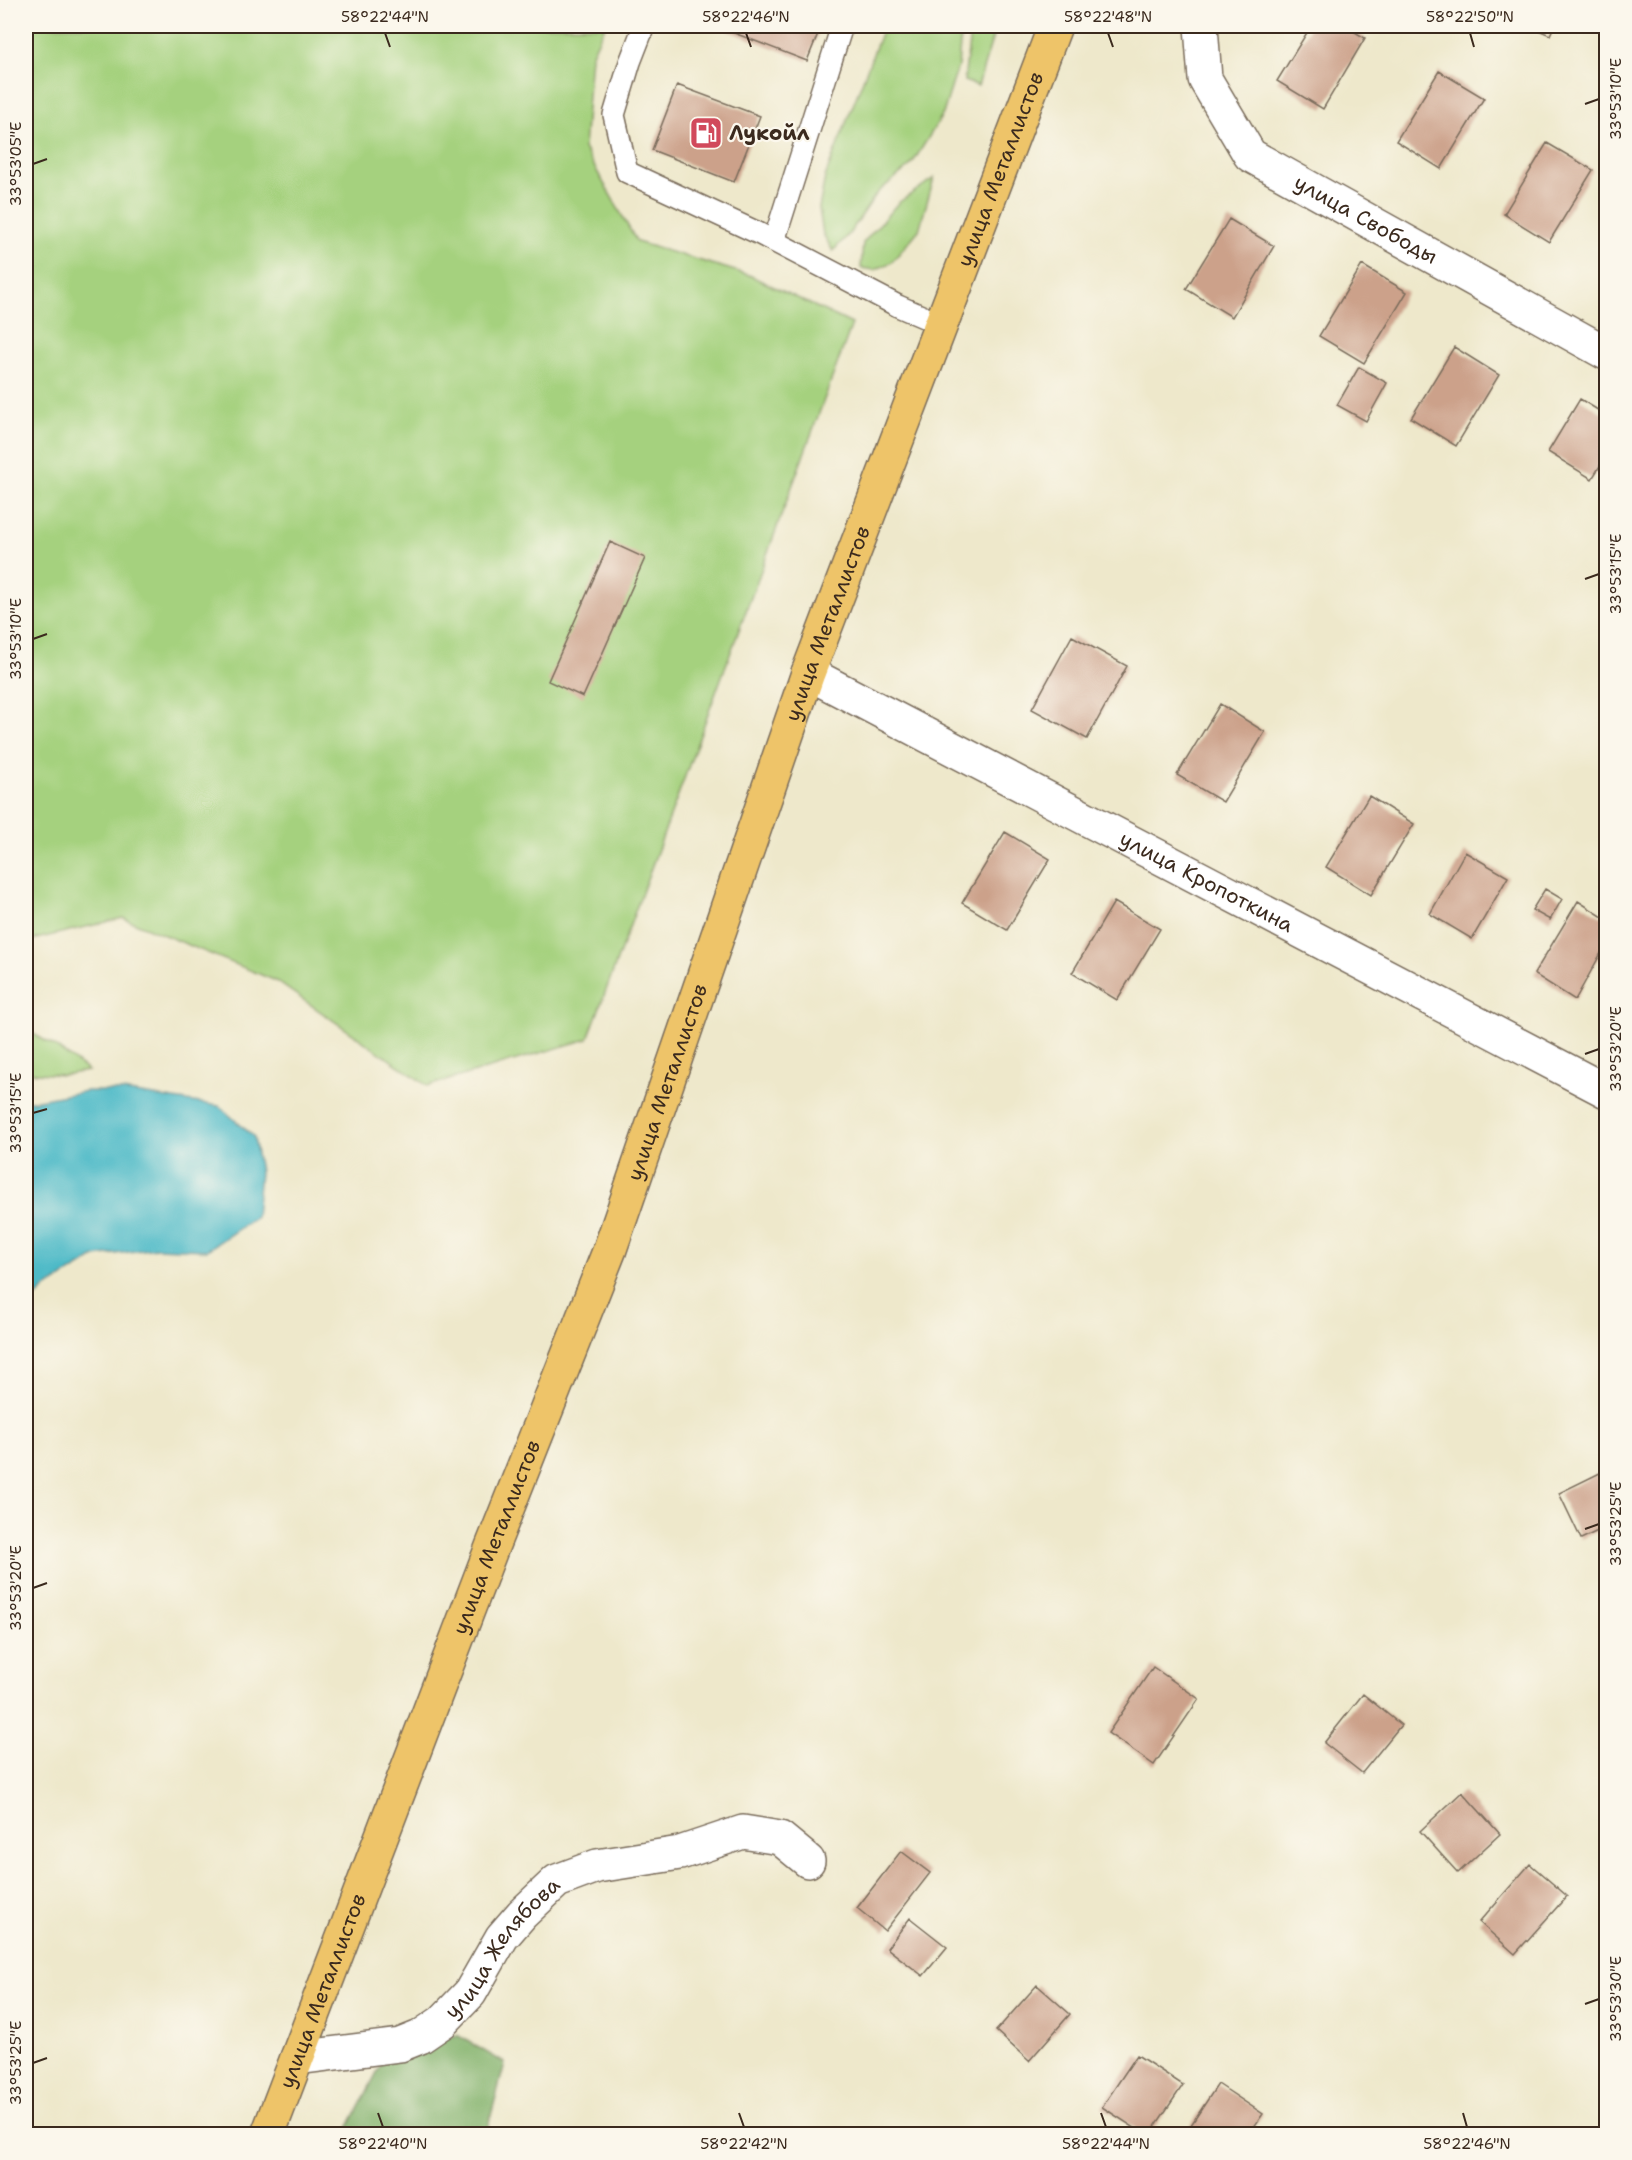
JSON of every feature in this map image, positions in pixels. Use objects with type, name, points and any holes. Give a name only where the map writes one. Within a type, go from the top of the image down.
[{"type":"main road","name":"улица Металлистов","points":[[268,2134],[492,1547],[610,1249],[808,673],[1055,26]]},
{"type":"street","name":"улица Свободы","points":[[1202,26],[1204,79],[1250,155],[1606,353]]},
{"type":"street","name":"улица Кропоткина","points":[[808,673],[1606,1091]]},
{"type":"street","name":"улица Желябова","points":[[297,2058],[400,2045],[420,2037],[442,2022],[470,1994],[502,1937],[522,1914],[557,1881],[597,1866],[680,1853],[743,1832],[780,1838],[808,1861]]},
{"type":"lane","points":[[644,26],[614,115],[627,172],[774,242],[898,306],[940,324]]},
{"type":"lane","points":[[774,242],[842,26]]},
{"type":"green space","points":[[26,26],[605,26],[591,56],[584,148],[637,242],[749,275],[852,324],[588,1039],[428,1086],[276,981],[123,918],[26,940]]},
{"type":"green space","points":[[884,26],[957,26],[961,32],[958,66],[943,114],[912,164],[877,193],[849,234],[833,251],[823,234],[819,208],[825,177]]},
{"type":"green space","points":[[971,26],[996,26],[978,86],[964,81]]},
{"type":"green space","points":[[934,178],[919,230],[892,262],[875,270],[861,268],[863,243],[898,203]]},
{"type":"green space","points":[[26,1030],[53,1045],[88,1071],[62,1075],[26,1072]]},
{"type":"green space","points":[[457,2035],[505,2063],[486,2134],[345,2134],[386,2055]]},
{"type":"water","points":[[86,1091],[122,1091],[219,1106],[254,1137],[260,1172],[256,1217],[207,1250],[156,1248],[95,1257],[47,1287],[26,1306],[26,1101]]},
{"type":"building","points":[[716,26],[821,26],[807,61]]},
{"type":"building","points":[[1311,26],[1345,26],[1365,38],[1323,109],[1277,81]]},
{"type":"building","points":[[1529,26],[1554,26],[1550,35]]},
{"type":"building","points":[[1439,71],[1484,98],[1441,169],[1396,141]]},
{"type":"building","name":"Лукойл","points":[[677,85],[760,116],[734,182],[652,150]]},
{"type":"building","points":[[1547,143],[1593,170],[1549,242],[1504,214]]},
{"type":"building","points":[[1229,219],[1274,246],[1232,317],[1186,289]]},
{"type":"building","points":[[1362,265],[1407,292],[1364,363],[1319,336]]},
{"type":"building","points":[[1454,347],[1499,375],[1456,446],[1411,418]]},
{"type":"building","points":[[1359,367],[1387,383],[1366,421],[1337,405]]},
{"type":"building","points":[[1580,399],[1606,415],[1606,456],[1592,479],[1548,452]]},
{"type":"building","points":[[610,542],[645,558],[583,697],[548,681]]},
{"type":"building","points":[[1072,636],[1127,666],[1087,739],[1032,709]]},
{"type":"building","points":[[1220,704],[1265,732],[1223,802],[1177,775]]},
{"type":"building","points":[[1369,796],[1414,824],[1371,895],[1326,867]]},
{"type":"building","points":[[1005,832],[1050,859],[1007,930],[962,903]]},
{"type":"building","points":[[1465,852],[1508,877],[1472,939],[1430,914]]},
{"type":"building","points":[[1545,889],[1562,899],[1550,920],[1532,910]]},
{"type":"building","points":[[1578,901],[1606,919],[1606,944],[1575,1000],[1534,974]]},
{"type":"building","points":[[1114,902],[1160,929],[1117,1000],[1072,973]]},
{"type":"building","points":[[1606,1470],[1606,1527],[1581,1539],[1559,1493]]},
{"type":"building","points":[[1153,1667],[1199,1699],[1154,1765],[1108,1733]]},
{"type":"building","points":[[1363,1694],[1401,1725],[1362,1773],[1324,1743]]},
{"type":"building","points":[[1462,1792],[1500,1834],[1458,1873],[1420,1831]]},
{"type":"building","points":[[901,1851],[930,1873],[885,1931],[857,1908]]},
{"type":"building","points":[[1530,1864],[1567,1896],[1515,1954],[1479,1922]]},
{"type":"building","points":[[910,1918],[947,1947],[923,1976],[887,1948]]},
{"type":"building","points":[[1037,1985],[1070,2014],[1029,2061],[996,2031]]},
{"type":"building","points":[[1137,2055],[1183,2085],[1150,2134],[1144,2134],[1102,2107]]},
{"type":"building","points":[[1218,2084],[1263,2114],[1249,2134],[1185,2134]]},
{"type":"place","name":"Лукойл","points":[[706,133]]}]
